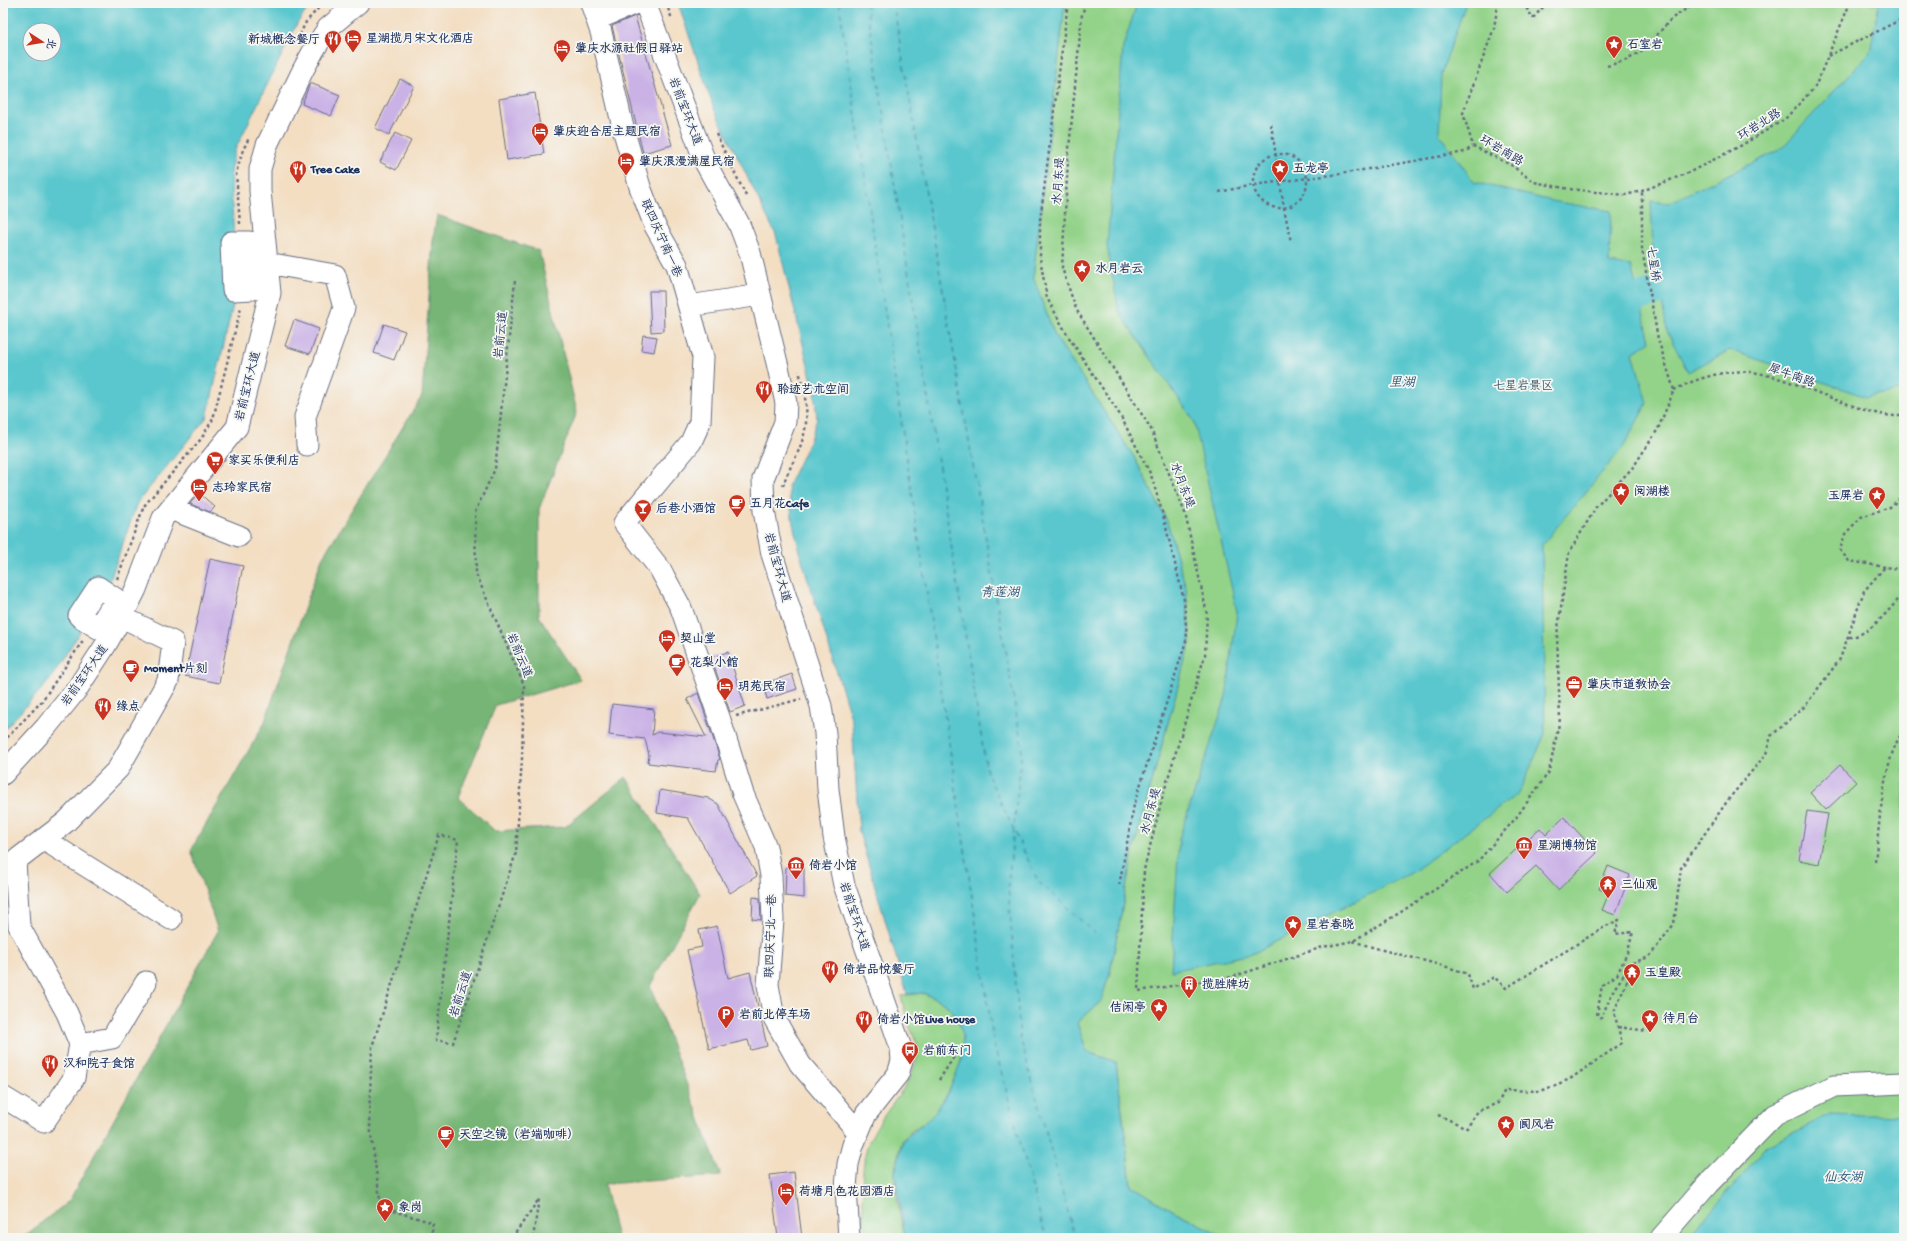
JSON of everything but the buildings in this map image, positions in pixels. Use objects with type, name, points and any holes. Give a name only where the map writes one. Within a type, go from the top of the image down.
[{"type":"street","name":"岩前宝环大道","points":[[3,774],[46,727],[77,689],[122,617],[136,589],[163,518],[237,427],[270,293],[260,190],[260,169],[267,145],[303,70],[328,28],[358,3]]},
{"type":"street","points":[[594,11],[636,3]]},
{"type":"street","name":"岩前宝环大道","points":[[645,3],[706,164],[739,224],[750,253],[786,403],[785,422],[763,479],[764,511],[772,554],[817,695],[825,733],[828,788],[834,837],[844,885],[901,1048],[902,1061],[898,1074],[876,1099],[866,1114],[858,1132]]},
{"type":"street","name":"联四庆宁南一巷","points":[[594,11],[640,187],[655,226],[677,265],[703,357],[700,422],[691,442],[624,524]]},
{"type":"street","points":[[241,242],[250,242],[253,289],[243,290]]},
{"type":"street","points":[[267,263],[335,275],[344,308],[305,416],[307,444]]},
{"type":"street","points":[[689,306],[760,295]]},
{"type":"street","points":[[171,509],[239,536]]},
{"type":"street","name":"联四庆宁北一巷","points":[[624,524],[660,569],[681,608],[720,720],[743,794],[766,847],[771,876],[773,920],[768,985],[774,1018],[800,1064],[858,1132]]},
{"type":"street","points":[[94,625],[98,628],[116,599],[111,596]]},
{"type":"street","points":[[3,1097],[44,1122],[74,1078],[80,1044],[67,1014],[19,926],[9,857],[43,839],[66,822],[118,769],[168,681],[174,642],[122,617]]},
{"type":"street","points":[[43,839],[171,919]]},
{"type":"street","points":[[80,1044],[112,1038],[146,982]]},
{"type":"street","points":[[1661,1238],[1708,1184],[1775,1115],[1834,1086],[1904,1083]]},
{"type":"street","points":[[850,1238],[846,1187],[848,1164],[858,1132]]},
{"type":"path","points":[[295,43],[306,22],[323,3]]},
{"type":"path","points":[[1068,3],[1040,221],[1040,258],[1047,298],[1068,336],[1120,415],[1151,476],[1163,515],[1184,600],[1187,638],[1134,805],[1119,886]]},
{"type":"path","name":"水月东堤","points":[[1086,3],[1082,14],[1068,160],[1062,268],[1076,309],[1151,429],[1185,513],[1207,614],[1205,655],[1162,795],[1144,870],[1138,991],[1232,977],[1323,947],[1352,941]]},
{"type":"path","name":"环岩南路","points":[[1498,3],[1494,28],[1463,113],[1473,146],[1511,165],[1534,182],[1570,189],[1624,195],[1642,192]]},
{"type":"path","points":[[1523,3],[1533,18],[1547,3]]},
{"type":"path","points":[[1607,66],[1627,60],[1644,50],[1672,20],[1694,3]]},
{"type":"path","name":"环岩北路","points":[[1642,192],[1688,173],[1742,145],[1785,119],[1815,87],[1850,3]]},
{"type":"path","points":[[1828,56],[1904,18]]},
{"type":"path","points":[[1271,124],[1284,208],[1291,242]]},
{"type":"path","points":[[241,242],[236,173],[243,150],[250,136]]},
{"type":"path","points":[[1219,192],[1253,185],[1308,179],[1466,152],[1473,146]]},
{"type":"path","points":[[1276,154],[1294,157],[1301,162],[1308,179],[1304,195],[1295,204],[1284,208],[1271,207],[1261,200],[1253,185],[1253,177],[1261,161],[1276,154]]},
{"type":"path","name":"七星桥","points":[[1642,192],[1642,249],[1658,339],[1674,390]]},
{"type":"path","name":"岩前云道","points":[[431,1238],[433,1224],[381,1207],[369,1118],[372,1047],[439,835],[458,840],[436,1040],[454,1043],[516,853],[522,758],[524,685],[476,574],[475,512],[495,469],[515,280]]},
{"type":"path","points":[[111,596],[144,506],[201,439],[213,420],[243,290]]},
{"type":"path","name":"犀牛南路","points":[[1674,390],[1687,383],[1730,373],[1749,372],[1770,376],[1875,413],[1904,416]]},
{"type":"path","points":[[1352,941],[1401,912],[1478,861],[1515,819],[1549,772],[1560,718],[1557,635],[1569,553],[1596,507],[1634,466],[1654,435],[1674,390]]},
{"type":"path","points":[[1904,495],[1890,507],[1861,516],[1846,534],[1840,550],[1849,561],[1898,569],[1904,564]]},
{"type":"path","points":[[1352,941],[1379,950],[1423,959],[1468,974],[1473,989],[1494,977],[1506,988],[1606,926],[1619,920],[1615,934],[1633,932],[1628,951],[1617,975],[1602,985],[1597,1015],[1601,1018],[1614,989],[1632,963],[1649,957],[1674,924],[1681,868],[1703,834],[1728,800],[1766,754],[1771,736],[1805,706],[1827,679],[1840,659],[1864,591],[1885,567]]},
{"type":"path","points":[[1849,637],[1858,637],[1883,617],[1904,593]]},
{"type":"path","points":[[3,742],[42,701],[94,625]]},
{"type":"path","points":[[720,720],[817,695]]},
{"type":"path","points":[[1875,861],[1888,772],[1893,752],[1904,730]]},
{"type":"path","points":[[1438,1115],[1467,1128],[1478,1111],[1498,1103],[1505,1090],[1541,1092],[1570,1079],[1622,1043],[1614,1012],[1636,962]]},
{"type":"path","points":[[1618,1027],[1648,1031]]},
{"type":"path","points":[[939,1080],[954,1057]]},
{"type":"path","points":[[512,1238],[539,1199],[533,1238]]},
{"type":"green space","name":"七星岩景区","points":[[1065,3],[1904,3],[1904,1238],[1227,1238],[1166,1207],[1131,1185],[1116,1062],[1087,1052],[1077,1023],[1101,1001],[1110,972],[1133,851],[1190,642],[1186,588],[1167,521],[1134,457],[1055,336],[1033,277]]},
{"type":"green space","points":[[437,215],[539,251],[577,412],[539,509],[539,616],[581,680],[496,705],[458,797],[495,831],[565,827],[626,777],[700,894],[650,986],[721,1176],[604,1184],[617,1238],[22,1238],[69,1201],[218,931],[191,850],[264,724],[322,558],[422,396],[433,240]]},
{"type":"green space","points":[[923,993],[937,999],[950,1008],[959,1020],[963,1033],[963,1048],[960,1063],[948,1093],[932,1116],[907,1135],[902,1142],[897,1158],[895,1183],[905,1238],[865,1238],[863,1168],[867,1147],[880,1122],[906,1084],[913,1071],[917,1058],[917,1045],[909,1026],[901,996]]},
{"type":"water","points":[[3,3],[312,3],[298,22],[235,150],[230,171],[237,288],[207,417],[137,503],[107,589],[49,681],[3,731]]},
{"type":"water","name":"青莲湖","points":[[678,3],[1065,3],[1033,277],[1055,336],[1134,457],[1167,521],[1186,588],[1190,642],[1133,851],[1110,972],[1101,1001],[1077,1023],[1087,1052],[1116,1062],[1131,1185],[1166,1207],[1227,1238],[905,1238],[895,1173],[903,1140],[931,1117],[948,1094],[961,1061],[963,1036],[958,1020],[950,1008],[937,999],[923,993],[907,994],[859,832],[852,721],[802,560],[793,524],[788,486],[809,442],[817,419],[814,389],[776,235],[714,109]]},
{"type":"water","name":"里湖","points":[[1137,3],[1466,3],[1441,74],[1439,134],[1474,182],[1552,201],[1611,211],[1609,263],[1631,266],[1650,341],[1633,353],[1647,403],[1624,446],[1542,545],[1545,734],[1519,793],[1413,872],[1252,954],[1171,971],[1179,839],[1226,697],[1237,612],[1194,421],[1119,312],[1107,246],[1123,47]]},
{"type":"water","points":[[1879,3],[1904,3],[1904,390],[1866,397],[1730,350],[1688,372],[1667,331],[1653,250],[1651,201],[1668,203],[1780,150],[1870,52]]},
{"type":"water","name":"仙女湖","points":[[1830,1114],[1904,1116],[1904,1238],[1688,1238],[1767,1146]]},
{"type":"waterway","points":[[1639,297],[1660,291]]},
{"type":"ferry route","points":[[839,3],[994,1045],[1046,1238]]},
{"type":"ferry route","points":[[866,3],[987,773],[1038,881],[1095,933]]},
{"type":"ferry route","points":[[893,3],[1022,747],[1008,886],[1020,1037],[1075,1238]]},
{"type":"place","name":"星湖揽月宋文化酒店","points":[[353,53]]},
{"type":"place","name":"新城概念餐厅","points":[[333,54]]},
{"type":"place","name":"石室岩","points":[[1614,59]]},
{"type":"place","name":"肇庆水源社假日驿站","points":[[562,63]]},
{"type":"place","name":"肇庆迎合居主题民宿","points":[[540,146]]},
{"type":"place","name":"肇庆浪漫满屋民宿","points":[[626,176]]},
{"type":"place","name":"五龙亭","points":[[1280,183]]},
{"type":"place","name":"Tree Cake","points":[[298,184]]},
{"type":"place","name":"水月岩云","points":[[1082,283]]},
{"type":"place","name":"聆迹艺术空间","points":[[764,404]]},
{"type":"place","name":"家买乐便利店","points":[[215,475]]},
{"type":"place","name":"志玲家民宿","points":[[199,502]]},
{"type":"place","name":"阅湖楼","points":[[1621,506]]},
{"type":"place","name":"玉屏岩","points":[[1877,510]]},
{"type":"place","name":"五月花Cafe","points":[[737,518]]},
{"type":"place","name":"后巷小酒馆","points":[[643,523]]},
{"type":"place","name":"契山堂","points":[[667,653]]},
{"type":"place","name":"花梨小館","points":[[677,677]]},
{"type":"place","name":"Moment片刻","points":[[131,683]]},
{"type":"place","name":"肇庆市道教协会","points":[[1574,699]]},
{"type":"place","name":"玥苑民宿","points":[[725,701]]},
{"type":"place","name":"缘点","points":[[103,721]]},
{"type":"place","name":"星湖博物馆","points":[[1524,860]]},
{"type":"place","name":"倚岩小馆","points":[[796,880]]},
{"type":"place","name":"三仙观","points":[[1608,899]]},
{"type":"place","name":"星岩春晓","points":[[1293,939]]},
{"type":"place","name":"倚岩品悦餐厅","points":[[830,984]]},
{"type":"place","name":"玉皇殿","points":[[1632,987]]},
{"type":"place","name":"揽胜牌坊","points":[[1189,999]]},
{"type":"place","name":"佶闲亭","points":[[1159,1022]]},
{"type":"place","name":"岩前北停车场","points":[[726,1029]]},
{"type":"place","name":"待月台","points":[[1650,1033]]},
{"type":"place","name":"倚岩小馆Live house","points":[[864,1034]]},
{"type":"place","name":"岩前东门","points":[[910,1065]]},
{"type":"place","name":"汉和院子食馆","points":[[50,1078]]},
{"type":"place","name":"阆风岩","points":[[1506,1139]]},
{"type":"place","name":"天空之镜（岩端咖啡）","points":[[446,1149]]},
{"type":"place","name":"荷塘月色花园酒店","points":[[786,1206]]},
{"type":"place","name":"象岗","points":[[385,1222]]}]
